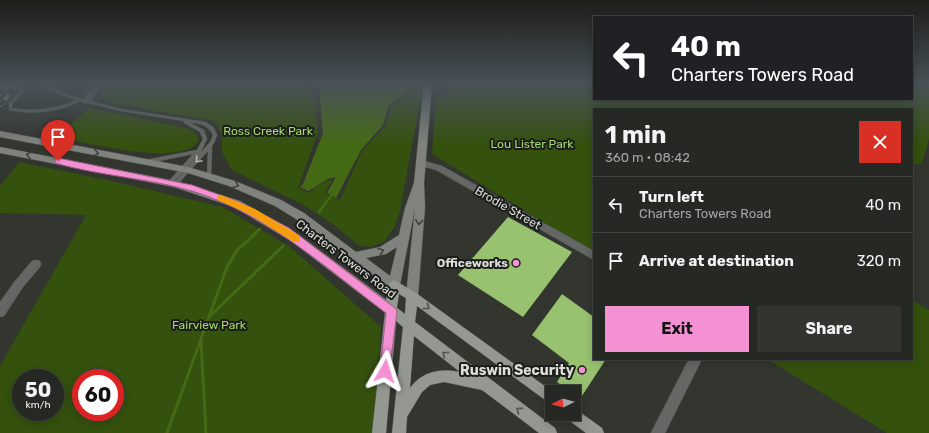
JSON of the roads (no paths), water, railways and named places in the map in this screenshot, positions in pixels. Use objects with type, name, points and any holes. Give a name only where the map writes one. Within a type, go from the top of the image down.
[{"type":"main road","points":[[400,427],[420,207],[419,183],[426,104]]},
{"type":"main road","name":"Charters Towers Road","points":[[0,134],[33,142],[186,169],[232,183],[278,203],[300,216],[356,256],[394,286],[412,296],[545,394]]},
{"type":"main road","points":[[0,138],[33,142]]},
{"type":"main road","name":"Charters Towers Road","points":[[0,150],[173,183],[237,204],[274,224],[300,241],[550,433]]},
{"type":"main road","points":[[379,433],[394,286],[410,208],[419,183]]},
{"type":"main road","points":[[356,256],[382,252],[403,238]]},
{"type":"main road","points":[[400,427],[412,396],[423,383],[432,377],[447,375],[487,386]]},
{"type":"main road","points":[[581,421],[597,433]]},
{"type":"street","name":"Brodie Street","points":[[421,163],[439,168],[593,255]]},
{"type":"street","points":[[0,312],[19,284],[36,264]]},
{"type":"street","points":[[658,433],[695,360]]},
{"type":"lane","points":[[10,104],[10,109],[59,109],[72,104]]},
{"type":"lane","points":[[99,104],[130,112],[204,123],[212,128],[215,137],[210,146],[173,183]]},
{"type":"lane","points":[[185,121],[197,127],[204,134],[204,144],[186,169]]},
{"type":"lane","points":[[209,176],[209,162],[211,154],[210,146]]},
{"type":"lane","points":[[144,162],[197,152]]},
{"type":"waterway","points":[[319,212],[333,193]]},
{"type":"waterway","points":[[252,236],[260,229]]},
{"type":"waterway","points":[[167,433],[227,267],[237,250],[254,235]]},
{"type":"waterway","points":[[211,315],[283,246]]},
{"type":"waterway","points":[[201,342],[206,433]]},
{"type":"place","name":"Officeworks","points":[[516,263]]},
{"type":"place","name":"Ruswin Security","points":[[582,370]]},
{"type":"park label","name":"Ross Creek Park","points":[[268,131]]},
{"type":"park label","name":"Lou Lister Park","points":[[532,144]]},
{"type":"park label","name":"Fairview Park","points":[[209,325]]}]
